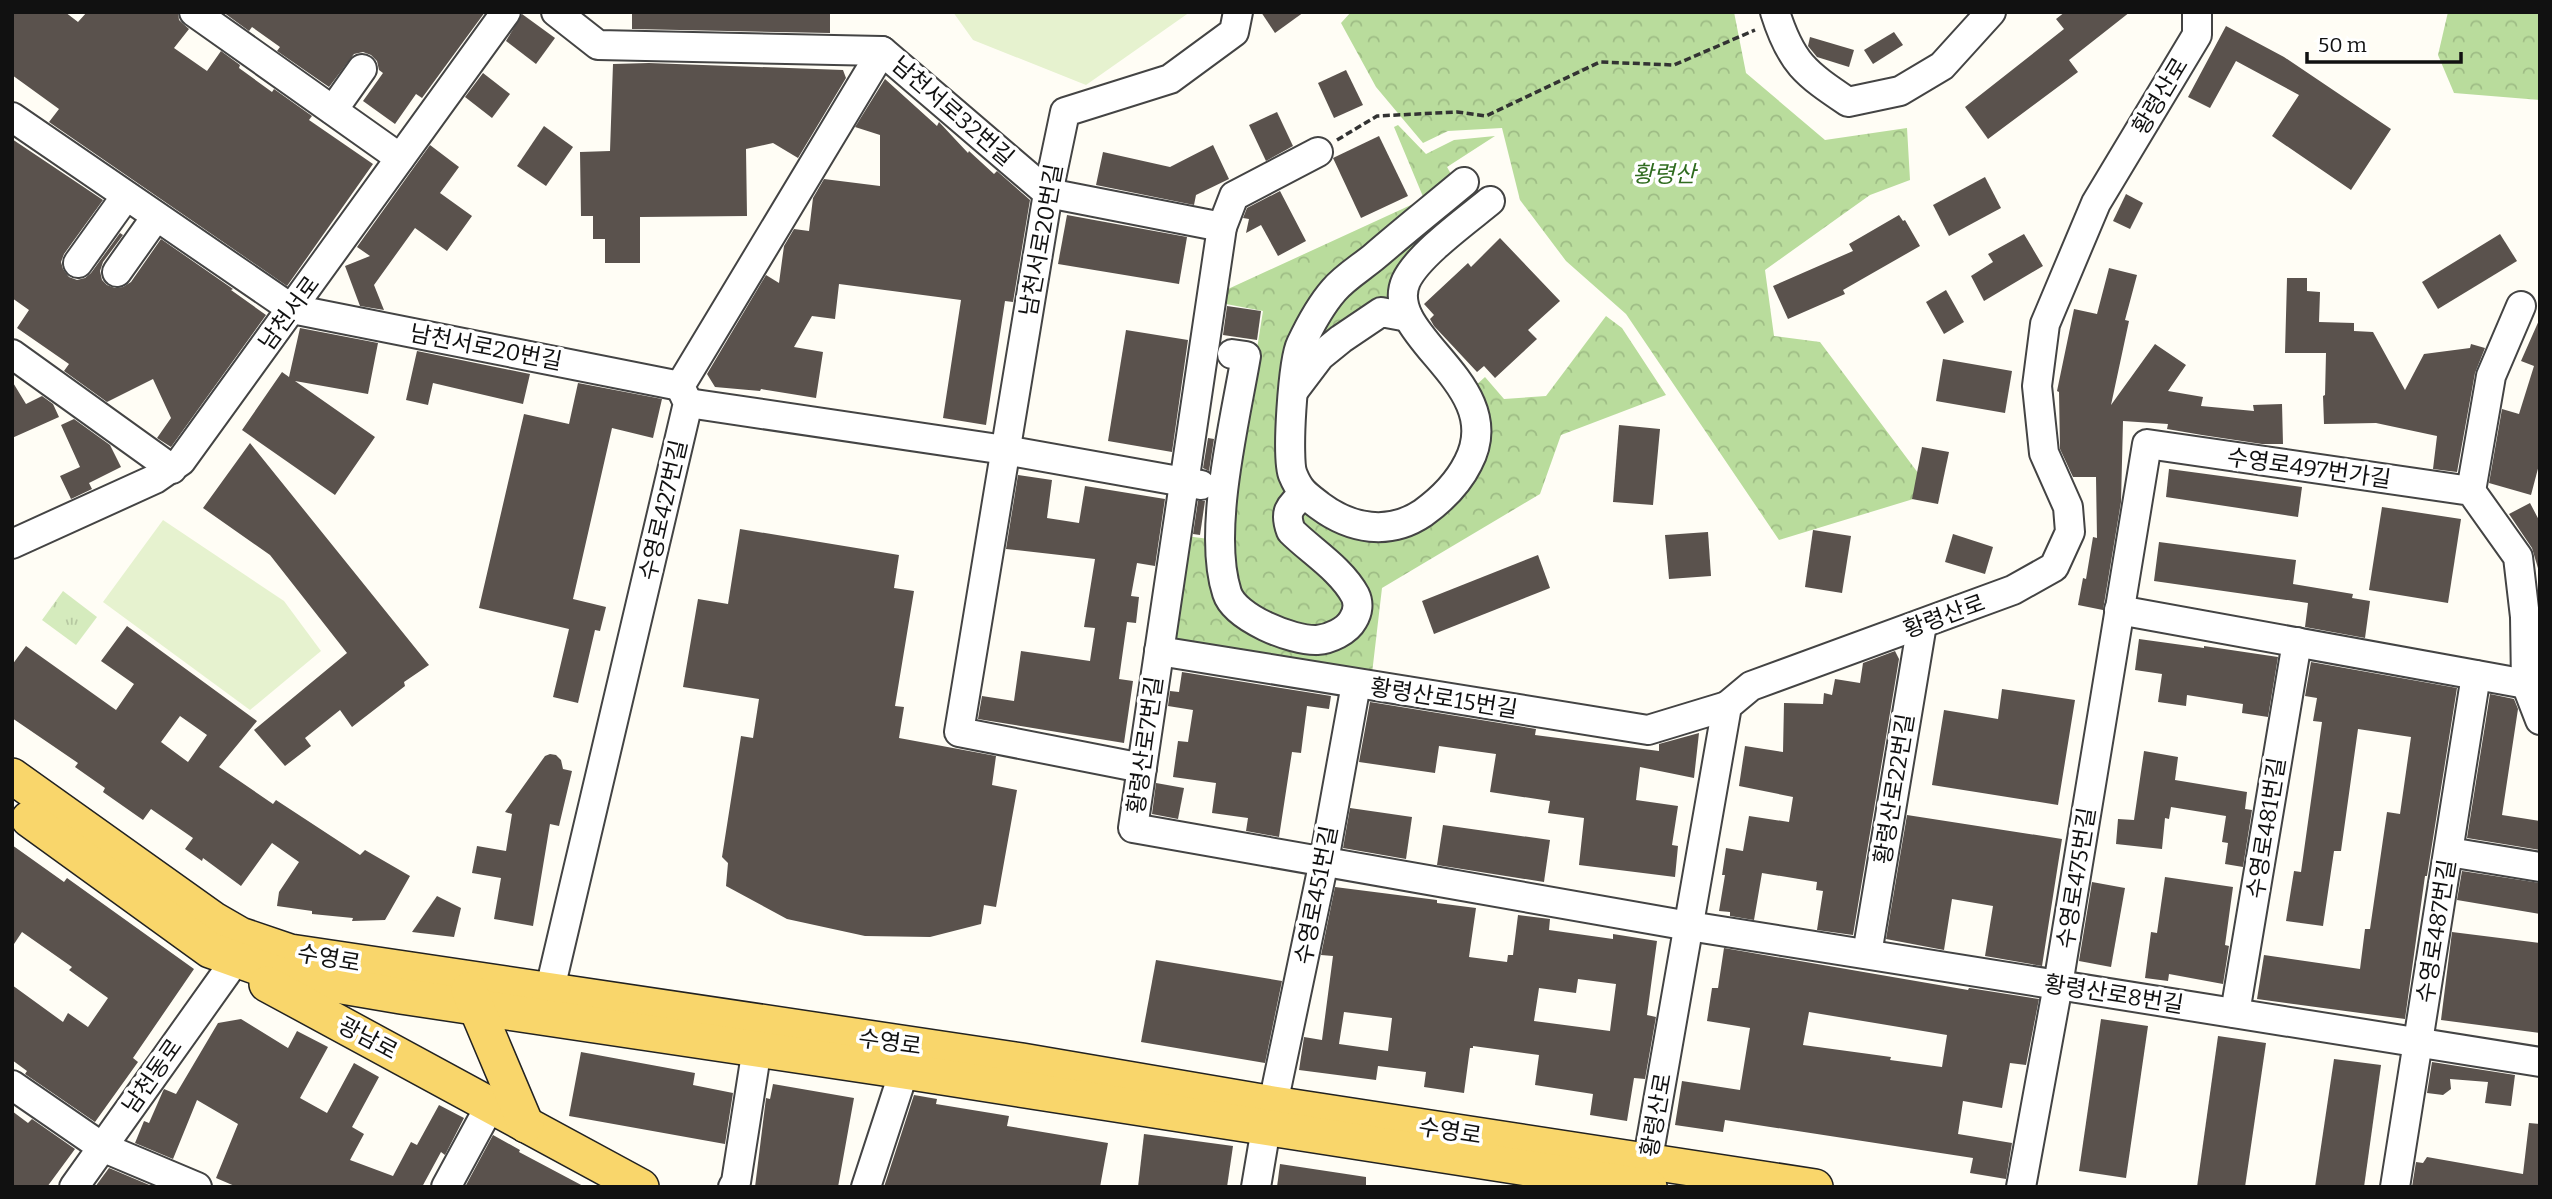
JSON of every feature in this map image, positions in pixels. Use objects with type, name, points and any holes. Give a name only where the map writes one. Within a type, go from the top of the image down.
[{"type":"main road","name":"수영로","points":[[12,776],[146,873],[240,935],[290,952],[470,992]]},
{"type":"main road","name":"수영로","points":[[12,806],[221,958],[283,976],[470,992],[1022,1061],[1270,1116]]},
{"type":"main road","name":"광남로","points":[[221,958],[641,1187]]},
{"type":"main road","points":[[470,992],[526,1125]]},
{"type":"main road","name":"수영로","points":[[547,1003],[757,1048],[904,1071],[1270,1116],[1646,1180],[1815,1187]]},
{"type":"street","points":[[194,12],[400,158]]},
{"type":"street","name":"남천서로","points":[[12,544],[155,479],[172,469],[192,449],[506,12]]},
{"type":"street","name":"남천서로32번길","points":[[556,12],[598,45],[882,51],[1048,193],[1222,227]]},
{"type":"street","name":"남천서로20번길","points":[[1142,768],[959,732],[1048,193],[1065,112],[1170,79],[1234,32],[1238,12]]},
{"type":"street","points":[[1776,16],[1787,47],[1811,77],[1848,102],[1900,91],[1942,66],[1991,12]]},
{"type":"street","name":"황령산로","points":[[1646,1180],[1727,706],[1751,686],[2013,590],[2054,567],[2070,532],[2068,507],[2044,453],[2037,386],[2045,324],[2096,203],[2197,35],[2197,12]]},
{"type":"street","name":"수영로427번길","points":[[547,1003],[684,395],[882,51]]},
{"type":"street","points":[[333,110],[362,69]]},
{"type":"street","points":[[12,117],[292,309]]},
{"type":"street","points":[[1222,227],[1234,196],[1318,152]]},
{"type":"street","points":[[1464,182],[1335,289],[1314,319],[1299,348],[1290,435],[1291,472],[1303,495],[1332,515],[1355,526],[1379,528],[1403,524],[1422,514],[1442,498],[1461,476],[1476,449],[1478,429],[1470,402],[1457,377],[1427,344],[1408,317],[1402,303],[1406,281],[1429,253],[1490,201]]},
{"type":"street","points":[[78,263],[126,196]]},
{"type":"street","points":[[117,271],[156,217]]},
{"type":"street","name":"황령산로7번길","points":[[1222,227],[1133,828],[1689,926]]},
{"type":"street","points":[[2521,306],[2491,376],[2471,491],[2518,557],[2525,617],[2526,684],[2540,720]]},
{"type":"street","name":"남천서로20번길","points":[[292,309],[684,395],[1223,488]]},
{"type":"street","points":[[1295,388],[1320,356],[1381,312],[1408,317]]},
{"type":"street","points":[[12,354],[172,469]]},
{"type":"street","points":[[1232,354],[1246,356],[1223,488],[1221,549],[1230,603],[1263,626],[1305,639],[1320,640],[1337,634],[1352,624],[1358,611],[1356,596],[1339,575],[1291,531],[1287,521],[1289,507],[1303,495]]},
{"type":"street","name":"수영로497번가길","points":[[2147,444],[2471,491]]},
{"type":"street","name":"수영로475번길","points":[[2021,1187],[2058,985],[2147,444]]},
{"type":"street","points":[[2119,610],[2526,684]]},
{"type":"street","name":"황령산로22번길","points":[[1867,954],[1922,624]]},
{"type":"street","name":"수영로481번길","points":[[2235,1013],[2297,642]]},
{"type":"street","name":"황령산로15번길","points":[[1159,651],[1648,730],[1727,706]]},
{"type":"street","name":"수영로487번길","points":[[2395,1187],[2476,675]]},
{"type":"street","name":"수영로451번길","points":[[1270,1116],[1324,862],[1356,684]]},
{"type":"street","points":[[2449,852],[2540,867]]},
{"type":"street","name":"황령산로8번길","points":[[1689,926],[2540,1062]]},
{"type":"street","name":"남천동로","points":[[74,1187],[221,958]]},
{"type":"street","points":[[733,1187],[736,1182],[757,1048]]},
{"type":"street","name":"수영로","points":[[866,1187],[904,1071]]},
{"type":"street","points":[[12,1084],[102,1147],[197,1187]]},
{"type":"street","points":[[446,1187],[490,1106]]},
{"type":"street","points":[[1256,1187],[1270,1116]]},
{"type":"path","points":[[1318,152],[1377,116],[1457,112],[1486,116],[1600,62],[1674,65],[1776,16]]},
{"type":"green space","points":[[953,12],[1190,12],[1086,85],[973,40]]},
{"type":"green space","name":"황령산","points":[[1351,12],[1734,12],[1746,73],[1825,140],[1907,128],[1910,180],[1870,195],[1765,270],[1774,336],[1820,342],[1933,493],[1779,540],[1626,314],[1566,261],[1520,200],[1502,128],[1448,131],[1423,143],[1376,87],[1341,23]]},
{"type":"green space","points":[[2448,12],[2540,12],[2540,100],[2454,93],[2438,55]]},
{"type":"green space","points":[[1398,125],[1426,154],[1454,140],[1495,136],[1447,167],[1455,181],[1328,288],[1281,504],[1345,596],[1347,616],[1314,633],[1239,601],[1227,537],[1263,311],[1226,304],[1228,289],[1424,199],[1394,127]]},
{"type":"green space","points":[[1462,189],[1478,208],[1395,304],[1337,334],[1306,345],[1320,318]]},
{"type":"green space","points":[[1606,316],[1622,328],[1666,395],[1561,435],[1540,494],[1382,588],[1371,682],[1178,651],[1168,636],[1186,536],[1209,539],[1261,634],[1364,620],[1301,528],[1303,510],[1383,535],[1484,452],[1490,427],[1486,408],[1474,387],[1485,377],[1504,399],[1546,396]]},
{"type":"green space","points":[[163,520],[284,601],[321,651],[250,710],[103,602]]},
{"type":"green space","points":[[63,591],[97,617],[76,645],[42,620]]},
{"type":"building","points":[[12,12],[65,12],[78,22],[87,12],[178,12],[179,20],[189,29],[174,48],[207,71],[221,51],[240,65],[239,68],[312,116],[309,120],[373,164],[287,286],[49,122],[59,109],[12,75]]},
{"type":"building","points":[[223,12],[485,12],[422,98],[416,94],[395,124],[363,101],[383,73],[371,55],[363,52],[354,54],[329,87],[277,51],[280,47],[252,27],[249,31]]},
{"type":"building","points":[[632,12],[830,12],[830,33],[632,29]]},
{"type":"building","points":[[1261,12],[1304,12],[1275,33]]},
{"type":"building","points":[[2065,12],[2130,12],[2069,60],[2078,72],[1988,139],[1965,107],[2064,29],[2056,19]]},
{"type":"building","points":[[522,14],[555,38],[536,64],[506,41]]},
{"type":"building","points":[[2226,26],[2284,57],[2391,129],[2351,190],[2272,136],[2299,95],[2236,61],[2210,108],[2188,97]]},
{"type":"building","points":[[1894,32],[1903,45],[1873,64],[1864,50]]},
{"type":"building","points":[[1810,37],[1854,50],[1849,67],[1817,57],[1808,46]]},
{"type":"building","points":[[613,64],[843,70],[846,78],[798,158],[773,143],[746,149],[747,216],[640,217],[640,263],[605,263],[605,239],[593,239],[593,216],[581,216],[580,152],[610,151]]},
{"type":"building","points":[[1346,70],[1363,105],[1334,118],[1318,83]]},
{"type":"building","points":[[483,73],[510,94],[492,118],[465,97]]},
{"type":"building","points":[[885,79],[937,126],[939,122],[968,153],[969,151],[994,174],[997,171],[1030,200],[1013,302],[1005,301],[986,425],[943,418],[961,300],[839,284],[835,319],[812,316],[794,347],[823,352],[816,398],[761,389],[715,387],[707,374],[766,275],[779,283],[784,246],[794,229],[809,231],[813,198],[824,179],[880,186],[880,135],[855,127]]},
{"type":"building","points":[[1277,112],[1293,146],[1266,161],[1249,125]]},
{"type":"building","points":[[544,126],[573,147],[546,186],[517,166]]},
{"type":"building","points":[[1379,136],[1408,196],[1361,218],[1333,158]]},
{"type":"building","points":[[12,139],[103,200],[64,254],[61,262],[69,277],[77,280],[91,273],[120,233],[123,235],[103,262],[100,271],[102,280],[107,285],[123,287],[131,282],[161,239],[266,315],[171,447],[157,438],[171,418],[153,379],[107,402],[64,371],[69,364],[17,328],[29,310],[12,298]]},
{"type":"building","points":[[430,145],[459,167],[440,193],[472,216],[447,251],[415,228],[374,285],[384,310],[360,306],[345,266],[370,256],[357,247]]},
{"type":"building","points":[[1213,145],[1229,179],[1196,195],[1194,205],[1096,185],[1103,152],[1170,167]]},
{"type":"building","points":[[1985,177],[2001,208],[1949,236],[1933,205]]},
{"type":"building","points":[[1280,191],[1306,241],[1278,256],[1261,225],[1246,233],[1249,219],[1243,218],[1247,208]]},
{"type":"building","points":[[2126,194],[2143,203],[2130,229],[2113,221]]},
{"type":"building","points":[[1067,215],[1187,237],[1179,284],[1058,264]]},
{"type":"building","points":[[1899,215],[1905,220],[1920,246],[1843,290],[1845,294],[1788,319],[1773,286],[1853,251],[1849,244]]},
{"type":"building","points":[[2024,234],[2043,266],[1984,301],[1971,276],[1993,262],[1988,254]]},
{"type":"building","points":[[2500,234],[2517,261],[2438,309],[2422,282]]},
{"type":"building","points":[[1500,238],[1560,301],[1528,330],[1537,339],[1495,378],[1484,366],[1477,372],[1434,326],[1430,319],[1434,315],[1424,304],[1468,263],[1471,267]]},
{"type":"building","points":[[2109,268],[2137,275],[2125,320],[2129,321],[2111,405],[2155,344],[2186,365],[2168,391],[2203,397],[2201,406],[2254,411],[2253,405],[2282,404],[2283,444],[2262,444],[2167,429],[2168,424],[2123,421],[2121,502],[2103,610],[2078,605],[2083,578],[2086,579],[2093,537],[2097,538],[2096,477],[2073,477],[2060,449],[2057,391],[2074,309],[2097,314]]},
{"type":"building","points":[[2287,278],[2307,278],[2307,291],[2320,292],[2319,322],[2354,323],[2354,331],[2373,332],[2405,390],[2424,354],[2470,348],[2471,344],[2485,348],[2475,373],[2457,472],[2433,469],[2437,436],[2376,423],[2324,424],[2326,353],[2285,353]]},
{"type":"building","points":[[1946,290],[1964,322],[1944,334],[1926,302]]},
{"type":"building","points":[[1227,306],[1261,311],[1257,340],[1223,335]]},
{"type":"building","points":[[2540,318],[2540,461],[2531,495],[2489,483],[2502,409],[2519,414],[2534,366],[2521,361]]},
{"type":"building","points":[[300,328],[378,343],[368,394],[295,381],[375,437],[335,495],[242,430],[282,372],[289,377]]},
{"type":"building","points":[[1126,330],[1188,340],[1172,452],[1108,441]]},
{"type":"building","points":[[417,351],[530,374],[523,404],[433,383],[428,405],[406,400]]},
{"type":"building","points":[[1943,359],[2012,371],[2005,413],[1936,401]]},
{"type":"building","points":[[12,381],[26,404],[42,396],[53,404],[59,417],[12,438]]},
{"type":"building","points":[[578,383],[662,399],[653,438],[612,428],[573,599],[606,607],[600,631],[595,630],[578,703],[553,697],[569,629],[479,608],[524,414],[569,424]]},
{"type":"building","points":[[74,419],[110,445],[121,467],[89,483],[92,489],[71,499],[60,476],[80,467],[61,425]]},
{"type":"building","points":[[1619,425],[1660,429],[1653,505],[1613,502]]},
{"type":"building","points":[[1208,438],[1214,439],[1209,471],[1203,468]]},
{"type":"building","points":[[250,443],[429,665],[404,682],[405,686],[352,727],[340,710],[305,738],[311,746],[285,766],[254,730],[347,653],[270,555],[203,508]]},
{"type":"building","points":[[1922,447],[1949,452],[1938,504],[1912,499]]},
{"type":"building","points":[[2169,469],[2302,487],[2298,517],[2166,497]]},
{"type":"building","points":[[1018,475],[1052,480],[1047,518],[1079,523],[1085,486],[1165,499],[1155,566],[1137,563],[1131,596],[1139,597],[1136,623],[1127,622],[1119,679],[1133,681],[1124,743],[978,719],[982,696],[1014,701],[1021,651],[1090,661],[1095,628],[1084,627],[1095,559],[1006,549]]},
{"type":"building","points":[[1198,501],[1205,501],[1200,535],[1193,534]]},
{"type":"building","points":[[2530,503],[2540,522],[2540,575],[2532,548],[2509,514]]},
{"type":"building","points":[[2382,507],[2461,519],[2448,603],[2369,590]]},
{"type":"building","points":[[740,529],[899,555],[894,588],[914,591],[895,706],[904,707],[899,738],[996,756],[992,785],[1017,790],[996,907],[984,905],[981,924],[930,937],[865,936],[787,919],[726,886],[728,863],[722,857],[741,736],[753,738],[759,699],[683,687],[698,599],[728,604]]},
{"type":"building","points":[[1813,530],[1851,536],[1842,593],[1805,587]]},
{"type":"building","points":[[1708,532],[1711,576],[1669,579],[1665,535]]},
{"type":"building","points":[[1953,534],[1993,547],[1985,574],[1945,562]]},
{"type":"building","points":[[2159,542],[2296,560],[2293,584],[2353,594],[2352,598],[2370,601],[2365,638],[2305,627],[2308,603],[2154,581]]},
{"type":"building","points":[[1538,555],[1550,588],[1434,634],[1422,601]]},
{"type":"building","points":[[127,626],[257,721],[219,767],[273,804],[276,800],[360,855],[365,850],[410,876],[385,920],[352,921],[353,918],[312,914],[312,911],[277,906],[279,892],[299,862],[272,843],[241,886],[203,858],[202,861],[185,849],[193,838],[151,809],[143,820],[103,792],[105,788],[75,767],[78,763],[12,718],[12,665],[26,646],[116,710],[134,684],[101,661]],"holes":[[[180,716],[207,735],[188,762],[161,742]]]},
{"type":"building","points":[[2139,639],[2278,657],[2268,717],[2242,713],[2243,704],[2187,695],[2186,706],[2158,702],[2162,674],[2135,670]]},
{"type":"building","points":[[1895,651],[1899,659],[1853,935],[1817,930],[1823,891],[1816,890],[1817,882],[1762,873],[1754,920],[1730,916],[1730,912],[1719,911],[1726,848],[1743,851],[1749,816],[1789,822],[1793,797],[1739,786],[1745,746],[1783,752],[1784,703],[1823,704],[1824,693],[1832,695],[1835,679],[1860,683],[1863,663]]},
{"type":"building","points":[[2311,662],[2457,688],[2425,876],[2405,1019],[2257,999],[2264,955],[2360,969],[2365,929],[2370,929],[2387,812],[2400,814],[2411,737],[2358,729],[2341,851],[2334,851],[2323,926],[2286,921],[2294,871],[2301,872],[2322,722],[2313,721],[2317,698],[2305,696]]},
{"type":"building","points":[[1182,672],[1331,696],[1329,709],[1307,706],[1301,753],[1292,752],[1279,837],[1246,831],[1248,818],[1212,813],[1216,783],[1173,777],[1178,741],[1188,742],[1193,710],[1168,706],[1170,691],[1179,692]]},
{"type":"building","points":[[2002,689],[2075,700],[2058,805],[1932,785],[1944,710],[1998,719]]},
{"type":"building","points":[[2490,694],[2514,699],[2518,709],[2502,815],[2540,821],[2540,850],[2467,838]]},
{"type":"building","points":[[1370,702],[1536,729],[1535,735],[1659,751],[1659,744],[1699,733],[1694,778],[1640,767],[1636,800],[1678,806],[1672,845],[1678,846],[1675,877],[1579,865],[1584,818],[1548,813],[1550,801],[1490,792],[1496,754],[1439,746],[1435,773],[1359,762]]},
{"type":"building","points":[[2144,751],[2178,757],[2175,780],[2247,792],[2245,809],[2252,810],[2243,867],[2225,864],[2228,843],[2222,842],[2226,816],[2171,807],[2169,819],[2165,818],[2162,849],[2116,844],[2118,819],[2134,820]]},
{"type":"building","points":[[550,754],[561,760],[563,769],[572,771],[559,826],[550,824],[533,926],[494,919],[501,878],[472,873],[477,846],[506,851],[512,814],[505,812],[545,756]]},
{"type":"building","points":[[1156,783],[1184,788],[1178,819],[1152,814]]},
{"type":"building","points":[[1350,808],[1412,817],[1406,859],[1343,848]]},
{"type":"building","points":[[1907,815],[2062,839],[2042,966],[1985,956],[1993,906],[1952,899],[1944,950],[1886,939]]},
{"type":"building","points":[[1443,825],[1550,840],[1544,882],[1437,865]]},
{"type":"building","points":[[12,845],[64,882],[67,878],[194,969],[133,1058],[138,1062],[95,1122],[25,1074],[27,1071],[12,1060],[12,985],[63,1022],[68,1013],[88,1027],[108,998],[69,970],[72,967],[22,932],[12,947]]},
{"type":"building","points":[[2462,871],[2540,883],[2540,914],[2457,900]]},
{"type":"building","points":[[2165,877],[2233,887],[2223,984],[2169,974],[2168,981],[2145,978],[2151,932],[2157,933]]},
{"type":"building","points":[[2092,882],[2125,888],[2111,967],[2079,961]]},
{"type":"building","points":[[1335,887],[1437,900],[1437,903],[1476,908],[1469,957],[1507,962],[1508,955],[1513,955],[1518,915],[1550,919],[1549,930],[1613,939],[1613,934],[1657,941],[1647,1015],[1656,1017],[1645,1079],[1634,1078],[1627,1121],[1590,1115],[1593,1094],[1535,1085],[1539,1055],[1473,1046],[1470,1048],[1464,1093],[1424,1087],[1426,1072],[1378,1066],[1376,1080],[1299,1070],[1304,1037],[1322,1040],[1333,956],[1321,955]],"holes":[[[1578,979],[1616,984],[1610,1031],[1534,1021],[1539,988],[1576,993]],[[1344,1012],[1392,1018],[1388,1051],[1339,1044]]]},
{"type":"building","points":[[437,896],[461,908],[454,937],[412,932]]},
{"type":"building","points":[[2452,932],[2540,943],[2540,1033],[2441,1020]]},
{"type":"building","points":[[1724,948],[1968,990],[1969,988],[2039,999],[2026,1065],[2010,1063],[2002,1108],[1963,1101],[1958,1134],[2012,1143],[2006,1179],[1970,1173],[1973,1158],[1725,1120],[1723,1132],[1675,1125],[1682,1081],[1740,1090],[1750,1028],[1707,1021],[1712,988],[1718,988]],"holes":[[[1809,1012],[1947,1035],[1942,1067],[1803,1045]]]},
{"type":"building","points":[[1156,960],[1282,981],[1265,1063],[1141,1042]]},
{"type":"building","points":[[241,1019],[288,1048],[297,1031],[328,1047],[300,1098],[327,1113],[354,1063],[379,1077],[352,1127],[364,1134],[350,1160],[393,1176],[411,1142],[417,1145],[439,1105],[464,1118],[445,1155],[441,1152],[422,1187],[237,1187],[216,1178],[238,1124],[197,1100],[173,1159],[135,1143],[144,1121],[149,1123],[164,1089],[176,1094],[218,1023]]},
{"type":"building","points":[[2101,1019],[2148,1026],[2126,1178],[2079,1171]]},
{"type":"building","points":[[2218,1036],[2266,1043],[2245,1187],[2197,1187]]},
{"type":"building","points":[[581,1052],[695,1073],[693,1085],[733,1093],[725,1144],[569,1116]]},
{"type":"building","points":[[2334,1059],[2381,1065],[2364,1187],[2315,1187]]},
{"type":"building","points":[[2432,1062],[2515,1075],[2511,1106],[2485,1103],[2488,1082],[2450,1079],[2451,1089],[2443,1095],[2427,1093]]},
{"type":"building","points":[[773,1084],[854,1098],[838,1187],[755,1187],[766,1098],[770,1099]]},
{"type":"building","points":[[914,1095],[937,1099],[936,1104],[1009,1116],[1007,1126],[1108,1143],[1100,1187],[884,1187]]},
{"type":"building","points":[[12,1111],[28,1123],[32,1119],[75,1149],[47,1187],[12,1187]]},
{"type":"building","points":[[2529,1123],[2540,1124],[2540,1187],[2412,1187],[2416,1162],[2423,1163],[2427,1157],[2523,1174]]},
{"type":"building","points":[[1144,1134],[1233,1146],[1227,1187],[1138,1187]]},
{"type":"building","points":[[493,1135],[520,1150],[519,1152],[585,1187],[465,1187]]},
{"type":"building","points":[[1280,1164],[1366,1177],[1366,1187],[1277,1187]]},
{"type":"building","points":[[109,1168],[154,1187],[95,1187]]}]
